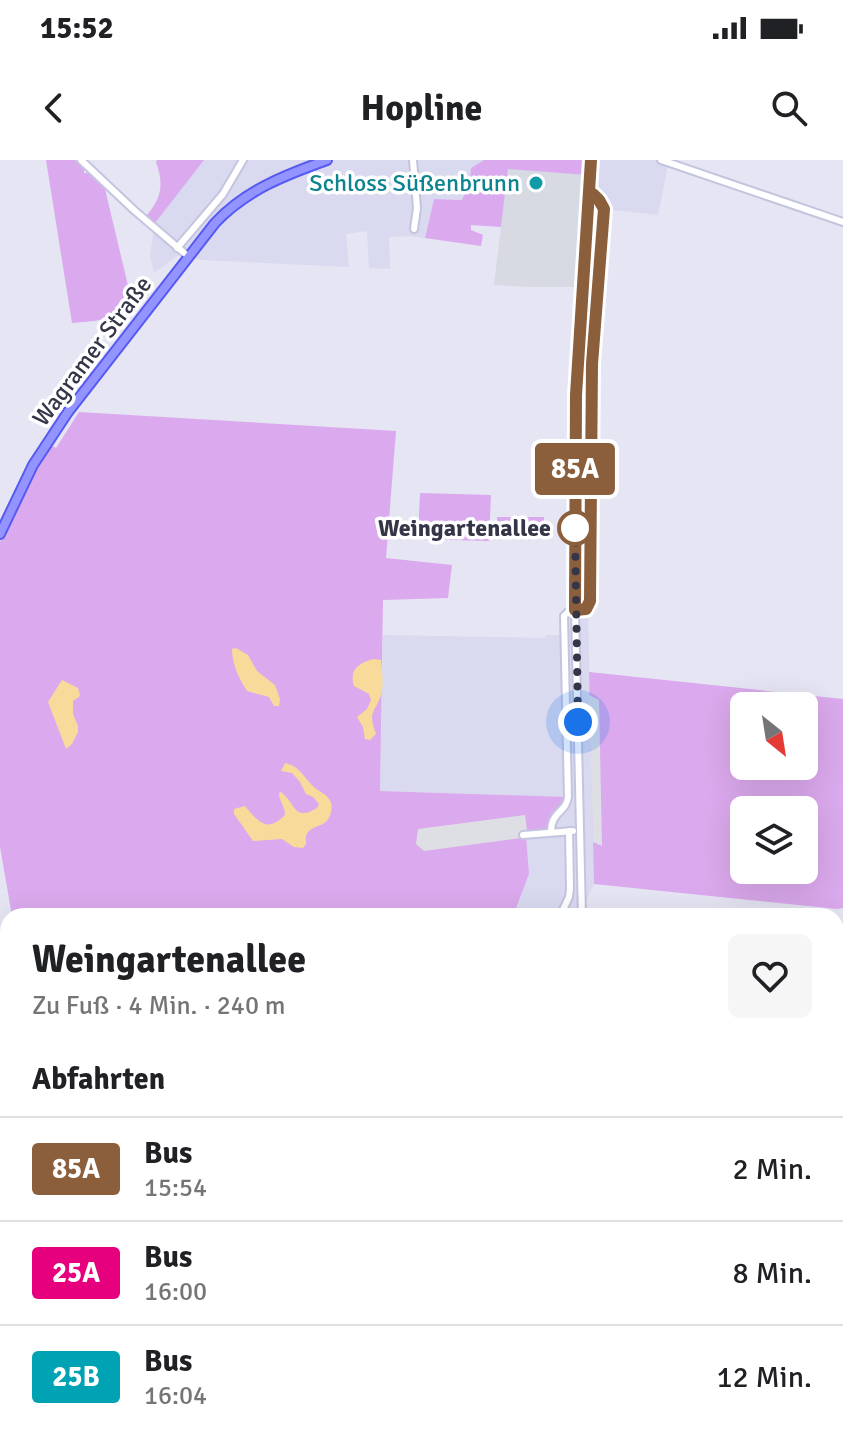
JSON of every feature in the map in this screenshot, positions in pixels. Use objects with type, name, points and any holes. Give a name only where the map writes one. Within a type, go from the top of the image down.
[{"type":"main road","name":"Wagramer Straße","points":[[0,534],[33,465],[61,422],[215,223],[258,188],[327,160]]},
{"type":"street","points":[[81,160],[189,257]]},
{"type":"street","points":[[177,248],[223,194],[243,160]]},
{"type":"street","points":[[413,160],[417,208],[414,229]]},
{"type":"street","points":[[582,908],[575,610],[576,395],[591,160]]},
{"type":"street","points":[[661,160],[843,222]]},
{"type":"street","points":[[551,832],[554,817],[565,806],[568,797],[564,616],[568,611],[586,609],[590,601],[592,364],[604,209],[590,191]]},
{"type":"street","points":[[223,194],[236,204]]},
{"type":"street","points":[[575,523],[590,523]]},
{"type":"street","points":[[565,663],[576,663]]},
{"type":"street","points":[[523,835],[580,830]]},
{"type":"street","points":[[564,908],[570,889],[569,831]]},
{"type":"shaded area","points":[[46,160],[75,160],[84,168],[84,173],[88,173],[105,189],[131,298],[105,319],[72,323]]},
{"type":"shaded area","points":[[157,160],[204,160],[155,223],[146,216],[160,190]]},
{"type":"shaded area","points":[[204,160],[484,160],[471,168],[470,181],[462,200],[434,199],[425,238],[389,237],[390,269],[369,268],[367,231],[346,234],[349,267],[201,260],[180,254],[154,273],[150,256],[155,220]]},
{"type":"shaded area","points":[[484,160],[588,160],[587,175],[508,169],[501,227],[471,225],[471,230],[483,235],[481,246],[425,238],[434,199],[462,200],[470,181],[471,168]]},
{"type":"shaded area","points":[[588,160],[669,160],[658,215],[604,209],[597,289],[588,608],[594,884],[583,908],[515,908],[529,874],[526,835],[568,797],[380,791],[383,635],[545,638],[546,635],[562,635],[562,613],[572,607],[573,334],[580,287]]},
{"type":"shaded area","points":[[508,168],[587,175],[580,287],[494,285]]},
{"type":"shaded area","points":[[79,412],[396,431],[386,558],[452,565],[448,598],[383,600],[380,791],[568,797],[555,814],[551,832],[526,835],[529,874],[516,908],[11,908],[0,847],[0,542],[49,444],[56,448]]},
{"type":"shaded area","points":[[420,493],[491,495],[489,541],[418,539]]},
{"type":"shaded area","points":[[497,517],[544,517],[544,532],[497,532]]},
{"type":"shaded area","points":[[232,649],[248,655],[257,671],[275,685],[279,706],[274,706],[269,697],[247,691],[233,660]]},
{"type":"shaded area","points":[[374,659],[381,660],[382,687],[372,716],[376,734],[370,740],[365,739],[357,717],[367,709],[371,700],[369,694],[354,686],[353,675],[360,665]]},
{"type":"shaded area","points":[[589,672],[777,692],[730,692],[730,780],[818,780],[818,696],[843,699],[843,908],[594,884]]},
{"type":"shaded area","points":[[62,680],[78,688],[80,696],[73,701],[78,732],[66,749],[48,702]]},
{"type":"shaded area","points":[[589,695],[599,700],[602,846],[593,842]]},
{"type":"shaded area","points":[[285,763],[298,769],[328,797],[331,804],[329,817],[308,832],[303,848],[294,847],[282,839],[253,841],[234,814],[234,809],[245,806],[258,820],[273,824],[285,815],[279,796],[281,792],[299,812],[317,808],[319,804],[306,794],[292,773],[281,771]]},
{"type":"shaded area","points":[[525,815],[528,837],[424,851],[416,844],[418,829]]},
{"type":"bus line","name":"85A","points":[[591,160],[576,395],[575,610],[588,608],[590,601],[592,364],[604,209],[593,194]]},
{"type":"place","name":"Schloss Süßenbrunn","points":[[536,183]]},
{"type":"place","name":"Weingartenallee","points":[[575,528]]},
{"type":"route","points":[[575,528],[578,722]]}]
